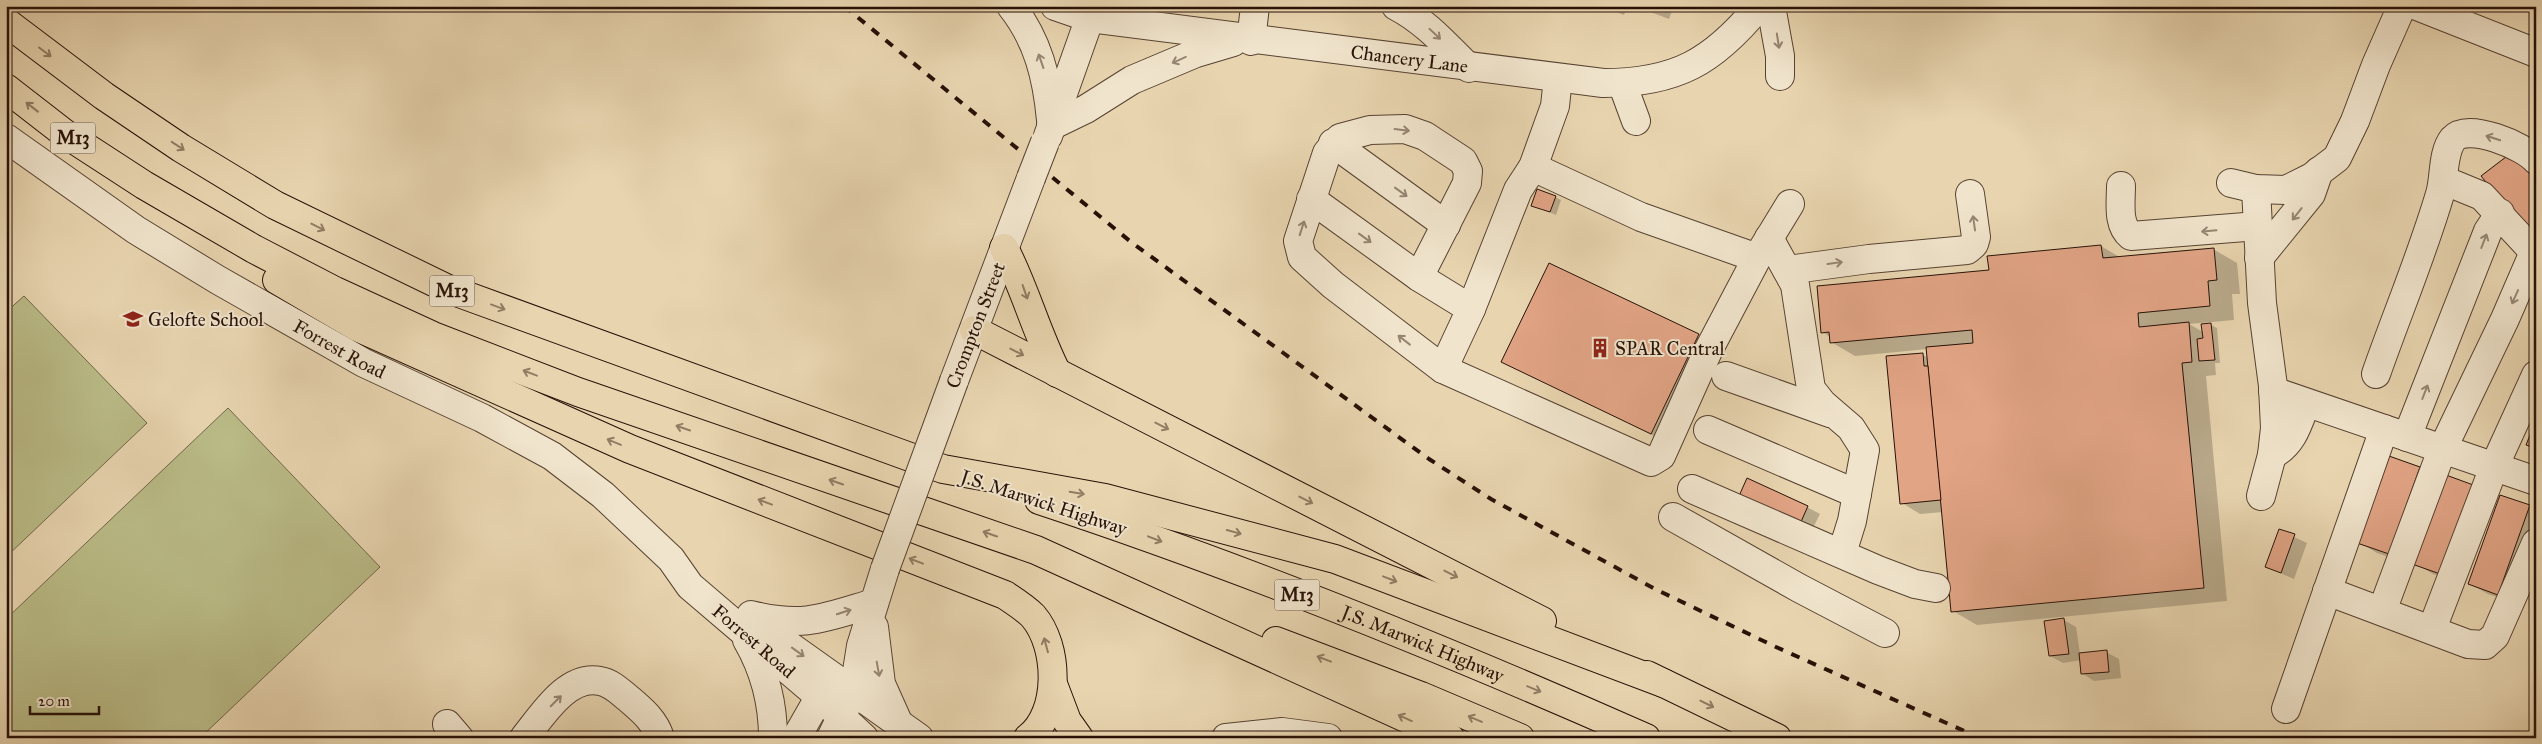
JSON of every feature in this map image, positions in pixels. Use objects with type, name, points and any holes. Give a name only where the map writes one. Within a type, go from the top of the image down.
[{"type":"highway","name":"M13","points":[[6,22],[104,96],[181,148],[275,206],[350,244],[448,289],[943,468]]},
{"type":"highway","name":"M13","points":[[6,88],[64,132],[144,185],[254,249],[334,291],[433,336],[578,392],[1036,550],[1412,693],[1520,738]]},
{"type":"highway","points":[[144,185],[201,234],[357,327],[630,449],[1005,595],[1033,616],[1040,627],[1047,644],[1053,683],[1067,720],[1079,738]]},
{"type":"highway","points":[[1009,235],[1020,279],[1036,324],[1057,373]]},
{"type":"highway","points":[[974,330],[1663,682],[1777,738]]},
{"type":"highway","points":[[943,468],[1105,498],[1335,559],[1663,682]]},
{"type":"highway","name":"J.S. Marwick Highway","points":[[943,468],[1140,534],[1510,680],[1646,738]]},
{"type":"highway","points":[[1036,550],[1450,738]]},
{"type":"highway","points":[[1028,738],[1048,713],[1053,683]]},
{"type":"street","points":[[1011,6],[1024,23],[1042,63],[1048,92],[1048,134]]},
{"type":"street","name":"Chancery Lane","points":[[1055,6],[1247,40],[1469,68],[1622,84],[1648,81],[1686,69],[1721,48],[1759,6]]},
{"type":"street","points":[[1048,134],[1132,80],[1196,53],[1247,40],[1255,6]]},
{"type":"street","points":[[1396,6],[1410,14],[1433,32],[1469,68]]},
{"type":"street","points":[[1771,6],[1780,56],[1780,76]]},
{"type":"street","points":[[2261,496],[2272,455],[2275,428],[2273,391],[2262,303],[2258,226],[2243,186],[2286,190],[2337,158],[2355,121],[2376,65],[2402,6]]},
{"type":"street","points":[[2417,6],[2478,17],[2536,53]]},
{"type":"street","name":"Crompton Street","points":[[796,738],[835,687],[861,646],[885,569],[1092,12]]},
{"type":"street","points":[[1443,369],[1471,309],[1518,190],[1533,168],[1555,106],[1558,78]]},
{"type":"street","points":[[1622,84],[1636,121]]},
{"type":"street","points":[[1419,277],[1467,184],[1468,171],[1463,161],[1425,136],[1406,130],[1381,129],[1349,134],[1333,143],[1327,153],[1298,241],[1302,257],[1333,284],[1443,369],[1647,461],[1655,461],[1661,456],[1708,352],[1763,248],[1790,204]]},
{"type":"street","points":[[2376,374],[2443,180],[2451,144],[2458,135],[2464,133],[2481,134],[2521,148],[2536,160]]},
{"type":"street","name":"Forrest Road","points":[[6,138],[136,230],[218,280],[364,363],[482,418],[552,456],[603,495],[671,559],[690,586],[835,687],[836,727],[864,738]]},
{"type":"street","points":[[1333,143],[1446,225]]},
{"type":"street","points":[[1533,168],[1641,217],[1763,248],[1787,270],[1795,285],[1808,380],[1815,396],[1855,433],[1864,450],[1852,521],[1842,553]]},
{"type":"street","points":[[2259,258],[2311,194],[2319,171]]},
{"type":"street","points":[[2382,611],[2442,450],[2535,253],[2500,213],[2482,196],[2443,180]]},
{"type":"street","points":[[2121,186],[2121,220],[2125,231],[2131,236],[2258,226]]},
{"type":"street","points":[[1787,270],[1868,259],[1967,250],[1974,244],[1976,237],[1970,194]]},
{"type":"street","points":[[1311,199],[1419,277],[1471,309]]},
{"type":"street","points":[[2286,709],[2327,590],[2395,433],[2488,231],[2500,213]]},
{"type":"street","points":[[1726,376],[1836,415]]},
{"type":"street","points":[[2432,629],[2494,467],[2536,376]]},
{"type":"street","points":[[2273,391],[2536,481]]},
{"type":"street","points":[[2272,455],[2283,450],[2292,437],[2306,403]]},
{"type":"street","points":[[1708,430],[1857,494]]},
{"type":"street","points":[[1692,489],[1904,581],[1936,588]]},
{"type":"street","points":[[1734,551],[1750,514]]},
{"type":"street","points":[[1673,517],[1885,633]]},
{"type":"street","points":[[2327,590],[2468,644],[2478,646],[2490,642],[2495,636],[2536,543]]},
{"type":"street","points":[[773,738],[773,713],[766,683],[742,621],[809,622],[874,603],[874,642],[881,684],[909,731]]},
{"type":"street","points":[[524,738],[557,698],[576,684],[589,680],[601,681],[613,686],[627,697],[652,722],[660,738]]},
{"type":"street","points":[[835,687],[909,731]]},
{"type":"street","points":[[1226,738],[1282,732],[1328,738]]},
{"type":"green space","points":[[24,296],[147,423],[6,557],[6,312]]},
{"type":"green space","points":[[228,408],[380,567],[200,738],[6,738],[6,619]]},
{"type":"building","points":[[2515,150],[2536,176],[2536,242],[2481,176]]},
{"type":"building","points":[[1537,189],[1556,196],[1550,212],[1531,206]]},
{"type":"building","points":[[2101,245],[2103,258],[2214,248],[2217,280],[2208,281],[2210,306],[2138,313],[2139,327],[2189,322],[2192,362],[2182,363],[2204,588],[1951,612],[1926,347],[1973,343],[1972,330],[1830,343],[1829,332],[1821,333],[1817,286],[1989,270],[1987,256]]},
{"type":"building","name":"SPAR Central","points":[[1549,263],[1699,334],[1651,434],[1501,362]]},
{"type":"building","points":[[2211,323],[2215,360],[2199,361],[2197,339],[2203,338],[2201,324]]},
{"type":"building","points":[[1923,353],[1924,366],[1928,366],[1941,500],[1900,504],[1886,356]]},
{"type":"building","points":[[2536,420],[2536,448],[2526,445]]},
{"type":"building","points":[[2389,456],[2420,467],[2389,554],[2357,543]]},
{"type":"building","points":[[2446,475],[2476,486],[2443,575],[2412,564]]},
{"type":"building","points":[[1747,478],[1808,506],[1800,524],[1739,496]]},
{"type":"building","points":[[2500,495],[2530,505],[2498,595],[2468,584]]},
{"type":"building","points":[[2279,529],[2295,534],[2281,573],[2265,567]]},
{"type":"building","points":[[2064,618],[2069,654],[2049,656],[2044,621]]},
{"type":"building","points":[[2107,650],[2109,672],[2081,674],[2079,653]]},
{"type":"railway","points":[[844,6],[1131,242],[1429,459],[1491,499],[1655,589],[1776,647],[1980,738]]},
{"type":"place","name":"Gelofte School","points":[[133,319]]},
{"type":"place","name":"SPAR Central","points":[[1600,348]]}]
